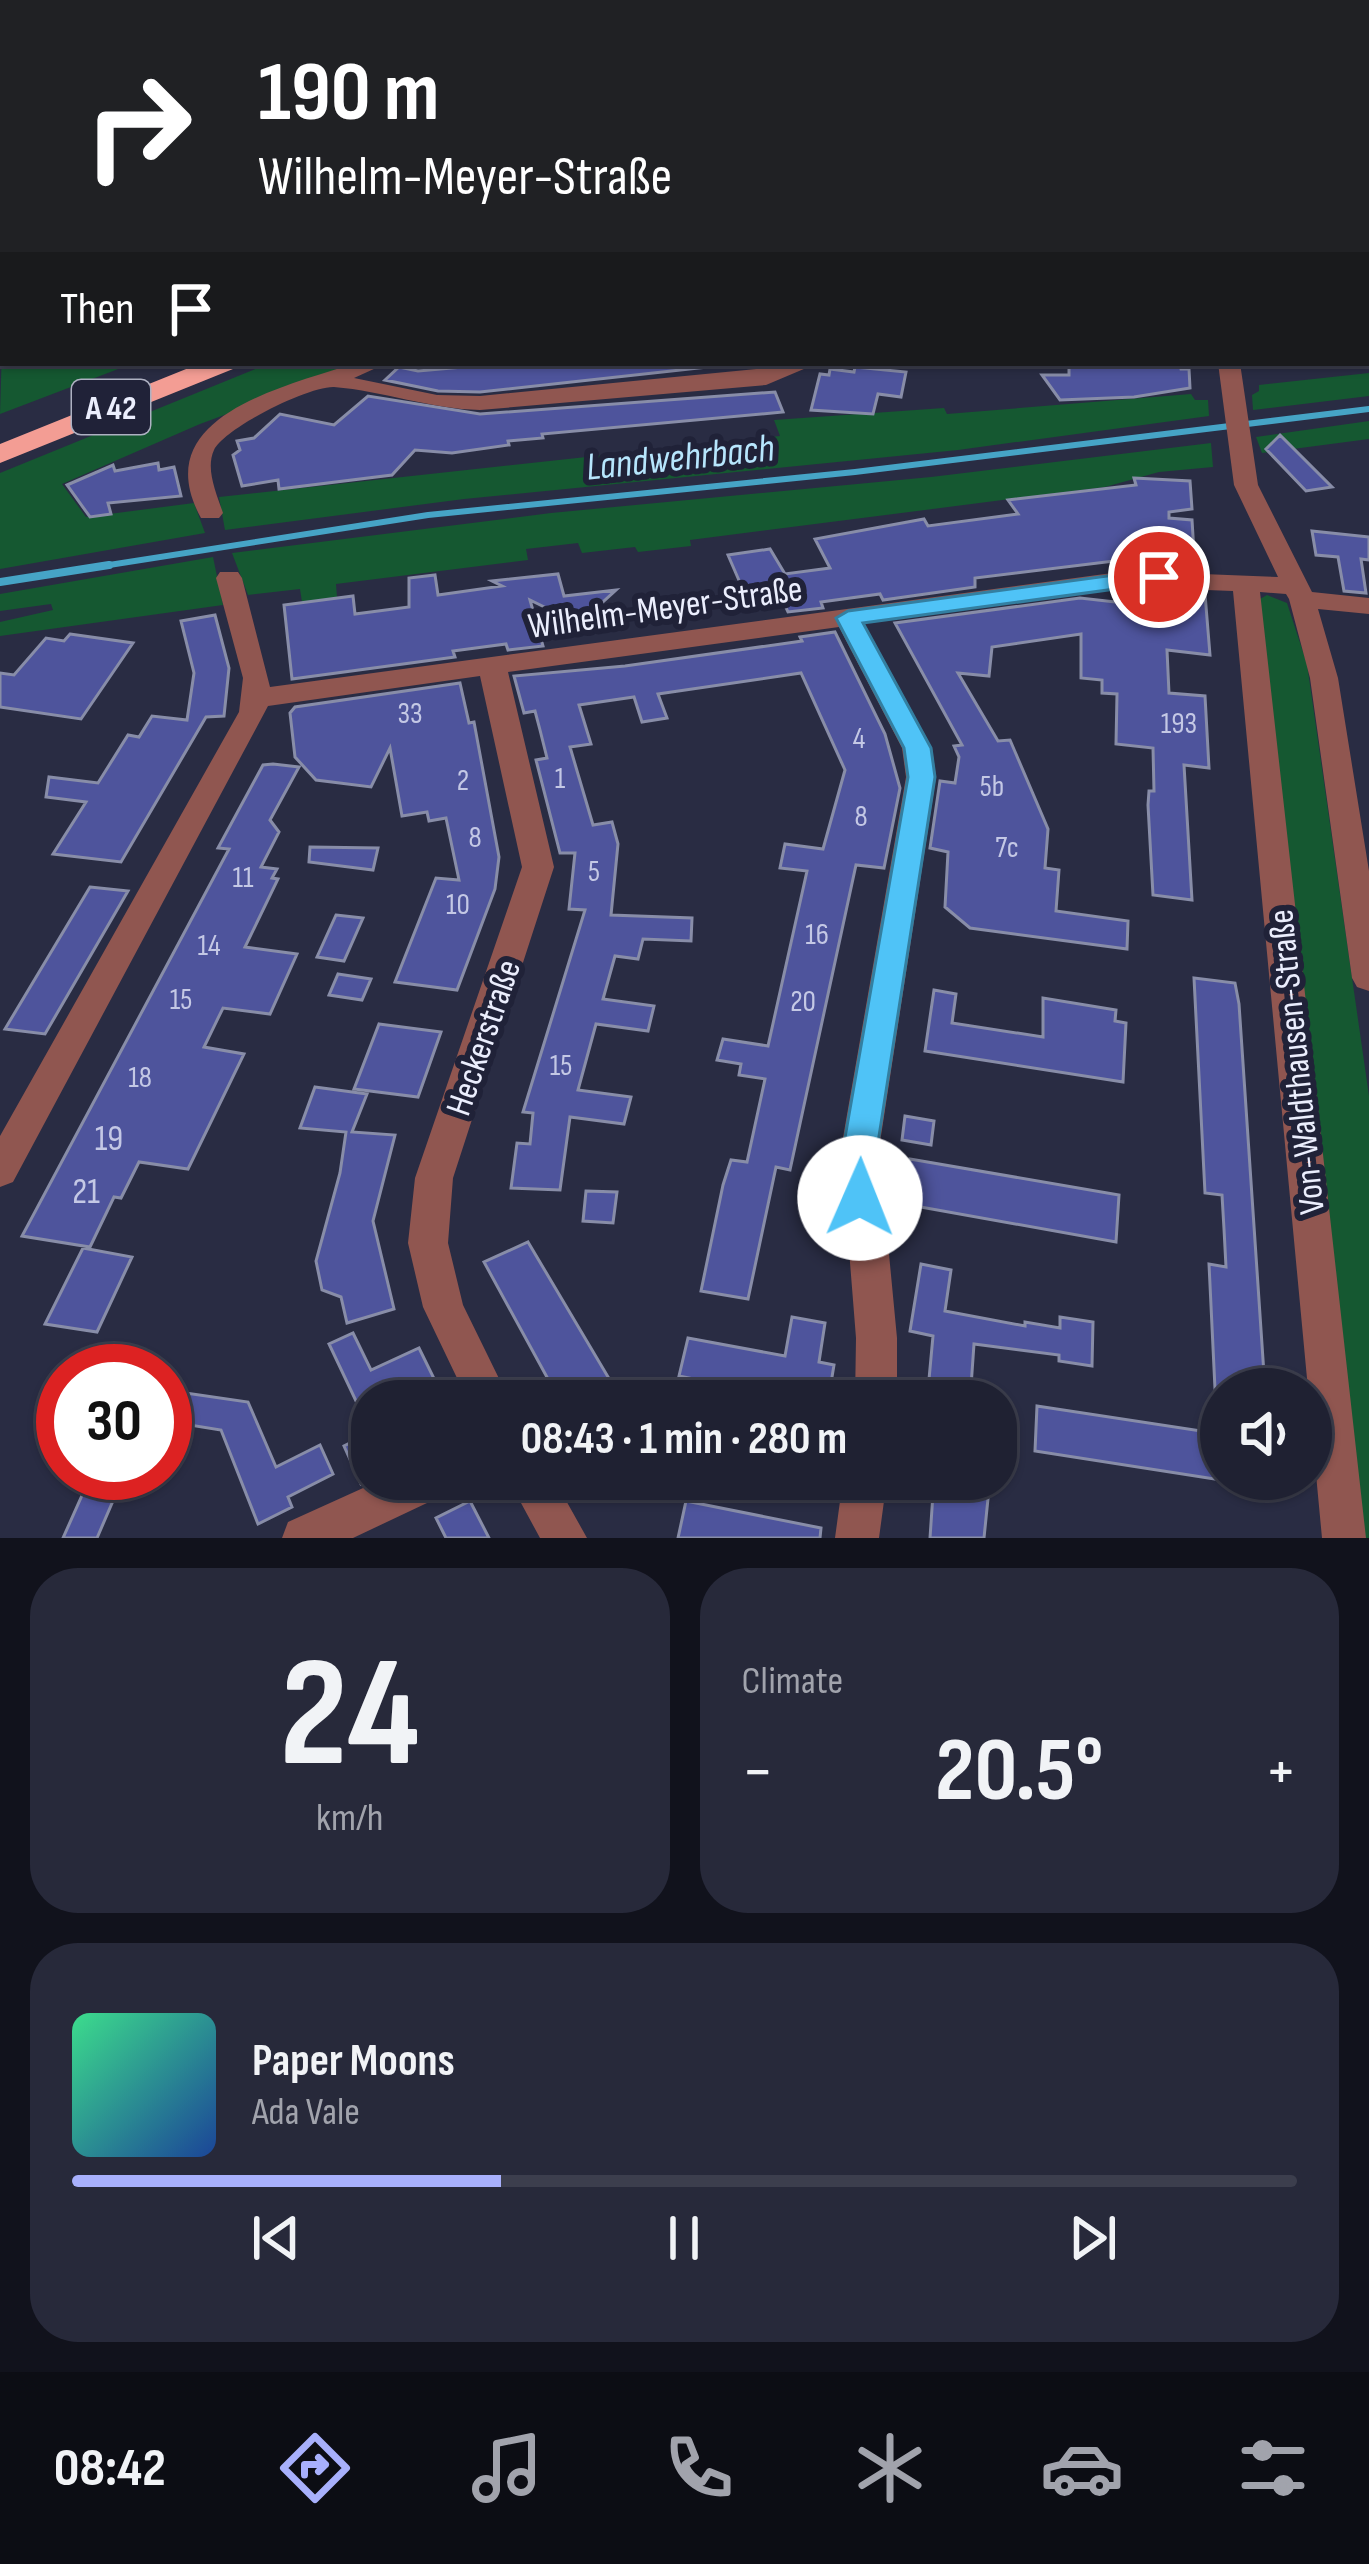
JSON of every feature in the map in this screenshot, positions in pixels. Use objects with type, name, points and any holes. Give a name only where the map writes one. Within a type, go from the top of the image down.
[{"type":"highway","name":"A 42","points":[[0,432],[165,366]]},
{"type":"highway","name":"A 42","points":[[0,454],[217,366]]},
{"type":"street","points":[[210,513],[198,468],[202,450],[214,434],[258,408],[368,366]]},
{"type":"street","points":[[331,380],[436,402],[480,403],[766,378],[798,366]]},
{"type":"street","points":[[1229,366],[1246,485],[1299,593],[1324,677],[1369,978]]},
{"type":"street","points":[[0,1172],[233,754],[258,698],[230,578]]},
{"type":"street","name":"Wilhelm-Meyer-Straße","points":[[258,698],[1141,578],[1246,586],[1369,606]]},
{"type":"street","name":"Von-Waldthausen-Straße","points":[[1246,586],[1344,1538]]},
{"type":"street","points":[[848,618],[917,748],[921,777],[860,1149],[860,1198],[878,1380]]},
{"type":"street","name":"Heckerstraße","points":[[480,1380],[443,1307],[428,1243],[434,1178],[538,867],[492,666]]},
{"type":"street","points":[[304,1538],[386,1500]]},
{"type":"street","points":[[542,1500],[565,1538]]},
{"type":"street","points":[[856,1538],[862,1500]]},
{"type":"green space","points":[[1,366],[126,366],[0,414]]},
{"type":"green space","points":[[263,366],[357,366],[200,424],[62,484],[86,517],[194,503],[205,533],[0,569],[0,473]]},
{"type":"green space","points":[[1369,373],[1369,396],[1253,410],[1252,395],[1259,385]]},
{"type":"green space","points":[[1191,394],[1195,400],[1208,400],[1209,416],[958,450],[464,499],[225,530],[219,497],[780,436],[774,420],[944,408],[947,414]]},
{"type":"green space","points":[[1369,421],[1369,439],[1262,453],[1256,437]]},
{"type":"green space","points":[[1211,443],[1213,467],[1159,472],[1105,487],[690,540],[691,546],[638,552],[635,547],[582,553],[578,543],[526,549],[528,560],[336,584],[337,597],[302,602],[300,589],[248,595],[232,553],[551,513],[931,477]]},
{"type":"green space","points":[[213,557],[223,605],[0,636],[0,622],[53,610],[51,604],[0,611],[0,594]]},
{"type":"green space","points":[[1267,595],[1287,603],[1307,664],[1369,1096],[1369,1538],[1359,1538],[1260,599]]},
{"type":"building","points":[[475,366],[717,366],[480,392],[438,391],[385,380],[399,367],[418,371]]},
{"type":"building","points":[[1069,366],[1180,366],[1189,369],[1190,388],[1134,397],[1060,400],[1042,375],[1069,375]]},
{"type":"building","points":[[855,367],[906,372],[901,397],[878,394],[873,414],[811,410],[820,374],[829,375],[830,369],[854,372]]},
{"type":"building","points":[[775,392],[783,412],[542,434],[543,438],[452,453],[415,450],[392,475],[279,489],[278,480],[242,486],[233,455],[240,450],[237,441],[254,438],[280,414],[334,425],[368,396],[480,414]]},
{"type":"building","points":[[1280,435],[1332,487],[1306,491],[1266,449]]},
{"type":"building","points":[[158,463],[159,470],[174,467],[181,496],[108,503],[111,514],[90,517],[67,485],[113,465],[115,471]]},
{"type":"building","points":[[1134,478],[1190,481],[1192,509],[1169,512],[1169,518],[1192,520],[1195,569],[1168,568],[1168,559],[1147,557],[975,578],[975,587],[883,600],[880,594],[788,612],[777,588],[744,592],[728,555],[770,549],[785,574],[830,568],[815,539],[924,519],[928,526],[1018,514],[1008,500],[1136,485]]},
{"type":"building","points":[[1312,531],[1369,537],[1369,560],[1361,559],[1366,593],[1344,591],[1338,557],[1316,555]]},
{"type":"building","points":[[558,574],[564,596],[616,590],[584,619],[573,621],[530,600],[543,646],[508,650],[506,644],[453,651],[455,657],[292,679],[284,605],[353,596],[355,614],[409,607],[409,578],[435,575],[438,595],[502,586],[492,581]]},
{"type":"building","points":[[1169,593],[1205,594],[1210,655],[1167,650],[1169,693],[1205,696],[1209,768],[1184,765],[1192,900],[1153,895],[1148,805],[1149,791],[1154,791],[1153,748],[1116,744],[1117,694],[1102,693],[1102,680],[1081,678],[1081,634],[992,647],[989,676],[958,673],[998,741],[1010,740],[1048,829],[1045,868],[1059,870],[1056,911],[1128,921],[1127,949],[970,928],[945,907],[948,852],[930,848],[940,781],[955,783],[959,757],[954,746],[962,745],[895,623],[1080,598],[1169,608]]},
{"type":"building","points":[[215,615],[229,668],[224,716],[206,717],[121,862],[53,854],[86,802],[46,797],[49,777],[98,783],[128,735],[139,737],[152,716],[187,720],[194,673],[181,621]]},
{"type":"building","points":[[835,632],[885,734],[900,788],[884,868],[856,865],[790,1170],[776,1167],[748,1299],[701,1291],[723,1185],[731,1160],[747,1162],[765,1079],[739,1075],[741,1064],[717,1060],[723,1039],[768,1046],[807,871],[780,868],[785,844],[823,849],[845,770],[801,673],[658,694],[667,718],[642,722],[634,697],[579,705],[591,744],[570,747],[593,825],[612,822],[618,844],[611,915],[692,918],[691,941],[643,939],[638,959],[615,956],[603,999],[654,1006],[648,1031],[596,1024],[578,1090],[631,1097],[624,1124],[570,1117],[560,1190],[511,1188],[517,1143],[530,1144],[533,1113],[523,1112],[585,910],[569,909],[575,853],[560,853],[536,760],[547,758],[540,730],[535,711],[524,713],[514,676],[625,666],[802,641],[800,637]]},
{"type":"building","points":[[70,634],[133,643],[81,719],[0,707],[0,673],[14,675],[46,638],[64,641]]},
{"type":"building","points":[[460,683],[469,723],[474,722],[499,857],[495,889],[457,990],[395,982],[436,878],[459,880],[446,818],[429,821],[427,812],[402,816],[390,748],[371,787],[316,780],[295,757],[290,713],[295,707]]},
{"type":"building","points":[[263,765],[299,767],[270,820],[279,832],[261,867],[277,869],[272,878],[278,879],[245,947],[297,954],[270,1014],[223,1008],[204,1047],[244,1054],[188,1169],[139,1162],[121,1198],[114,1197],[90,1247],[22,1236],[229,849],[218,848]]},
{"type":"building","points":[[310,847],[378,848],[373,870],[309,862]]},
{"type":"building","points":[[90,887],[128,891],[45,1034],[5,1029]]},
{"type":"building","points":[[336,915],[363,918],[344,961],[317,957]]},
{"type":"building","points":[[338,974],[371,979],[362,1000],[329,995]]},
{"type":"building","points":[[1194,978],[1235,983],[1239,1004],[1264,1368],[1214,1368],[1209,1264],[1226,1267],[1222,1195],[1205,1193]]},
{"type":"building","points":[[934,990],[956,994],[952,1023],[1043,1037],[1043,998],[1116,1010],[1115,1021],[1126,1023],[1123,1082],[925,1051]]},
{"type":"building","points":[[379,1024],[441,1032],[418,1097],[354,1089]]},
{"type":"building","points":[[315,1087],[367,1094],[352,1132],[395,1135],[373,1221],[394,1309],[347,1323],[341,1297],[322,1290],[316,1261],[346,1132],[300,1128]]},
{"type":"building","points":[[905,1116],[934,1121],[931,1145],[902,1140]]},
{"type":"building","points":[[910,1159],[1119,1195],[1116,1242],[904,1204]]},
{"type":"building","points":[[586,1191],[617,1192],[613,1223],[583,1221]]},
{"type":"building","points":[[528,1242],[610,1380],[549,1380],[484,1262]]},
{"type":"building","points":[[83,1248],[132,1257],[97,1332],[45,1324]]},
{"type":"building","points":[[921,1264],[951,1270],[945,1311],[1025,1326],[1025,1322],[1060,1328],[1060,1317],[1093,1322],[1092,1366],[1059,1361],[1059,1355],[974,1344],[971,1380],[929,1380],[933,1336],[910,1331]]},
{"type":"building","points":[[792,1317],[825,1323],[819,1362],[834,1365],[832,1380],[679,1376],[688,1338],[785,1356]]},
{"type":"building","points":[[353,1333],[371,1370],[419,1348],[435,1380],[351,1380],[351,1390],[329,1344]]},
{"type":"building","points":[[192,1394],[248,1402],[276,1467],[320,1445],[333,1474],[288,1497],[292,1507],[258,1524],[221,1430],[192,1425]]},
{"type":"building","points":[[1037,1406],[1200,1431],[1200,1477],[1035,1451]]},
{"type":"building","points":[[80,1500],[113,1500],[97,1538],[63,1538]]},
{"type":"building","points":[[933,1500],[988,1500],[984,1538],[930,1538]]},
{"type":"building","points":[[470,1501],[489,1538],[446,1538],[436,1518]]},
{"type":"building","points":[[686,1501],[821,1528],[820,1538],[678,1538]]},
{"type":"waterway","name":"Landwehrbach","points":[[90,568],[428,515],[855,472],[1369,409]]},
{"type":"waterway","name":"Landwehrbach","points":[[0,582],[109,565]]},
{"type":"route","points":[[860,1198],[860,1149],[921,777],[917,748],[848,618],[1159,577]]}]
